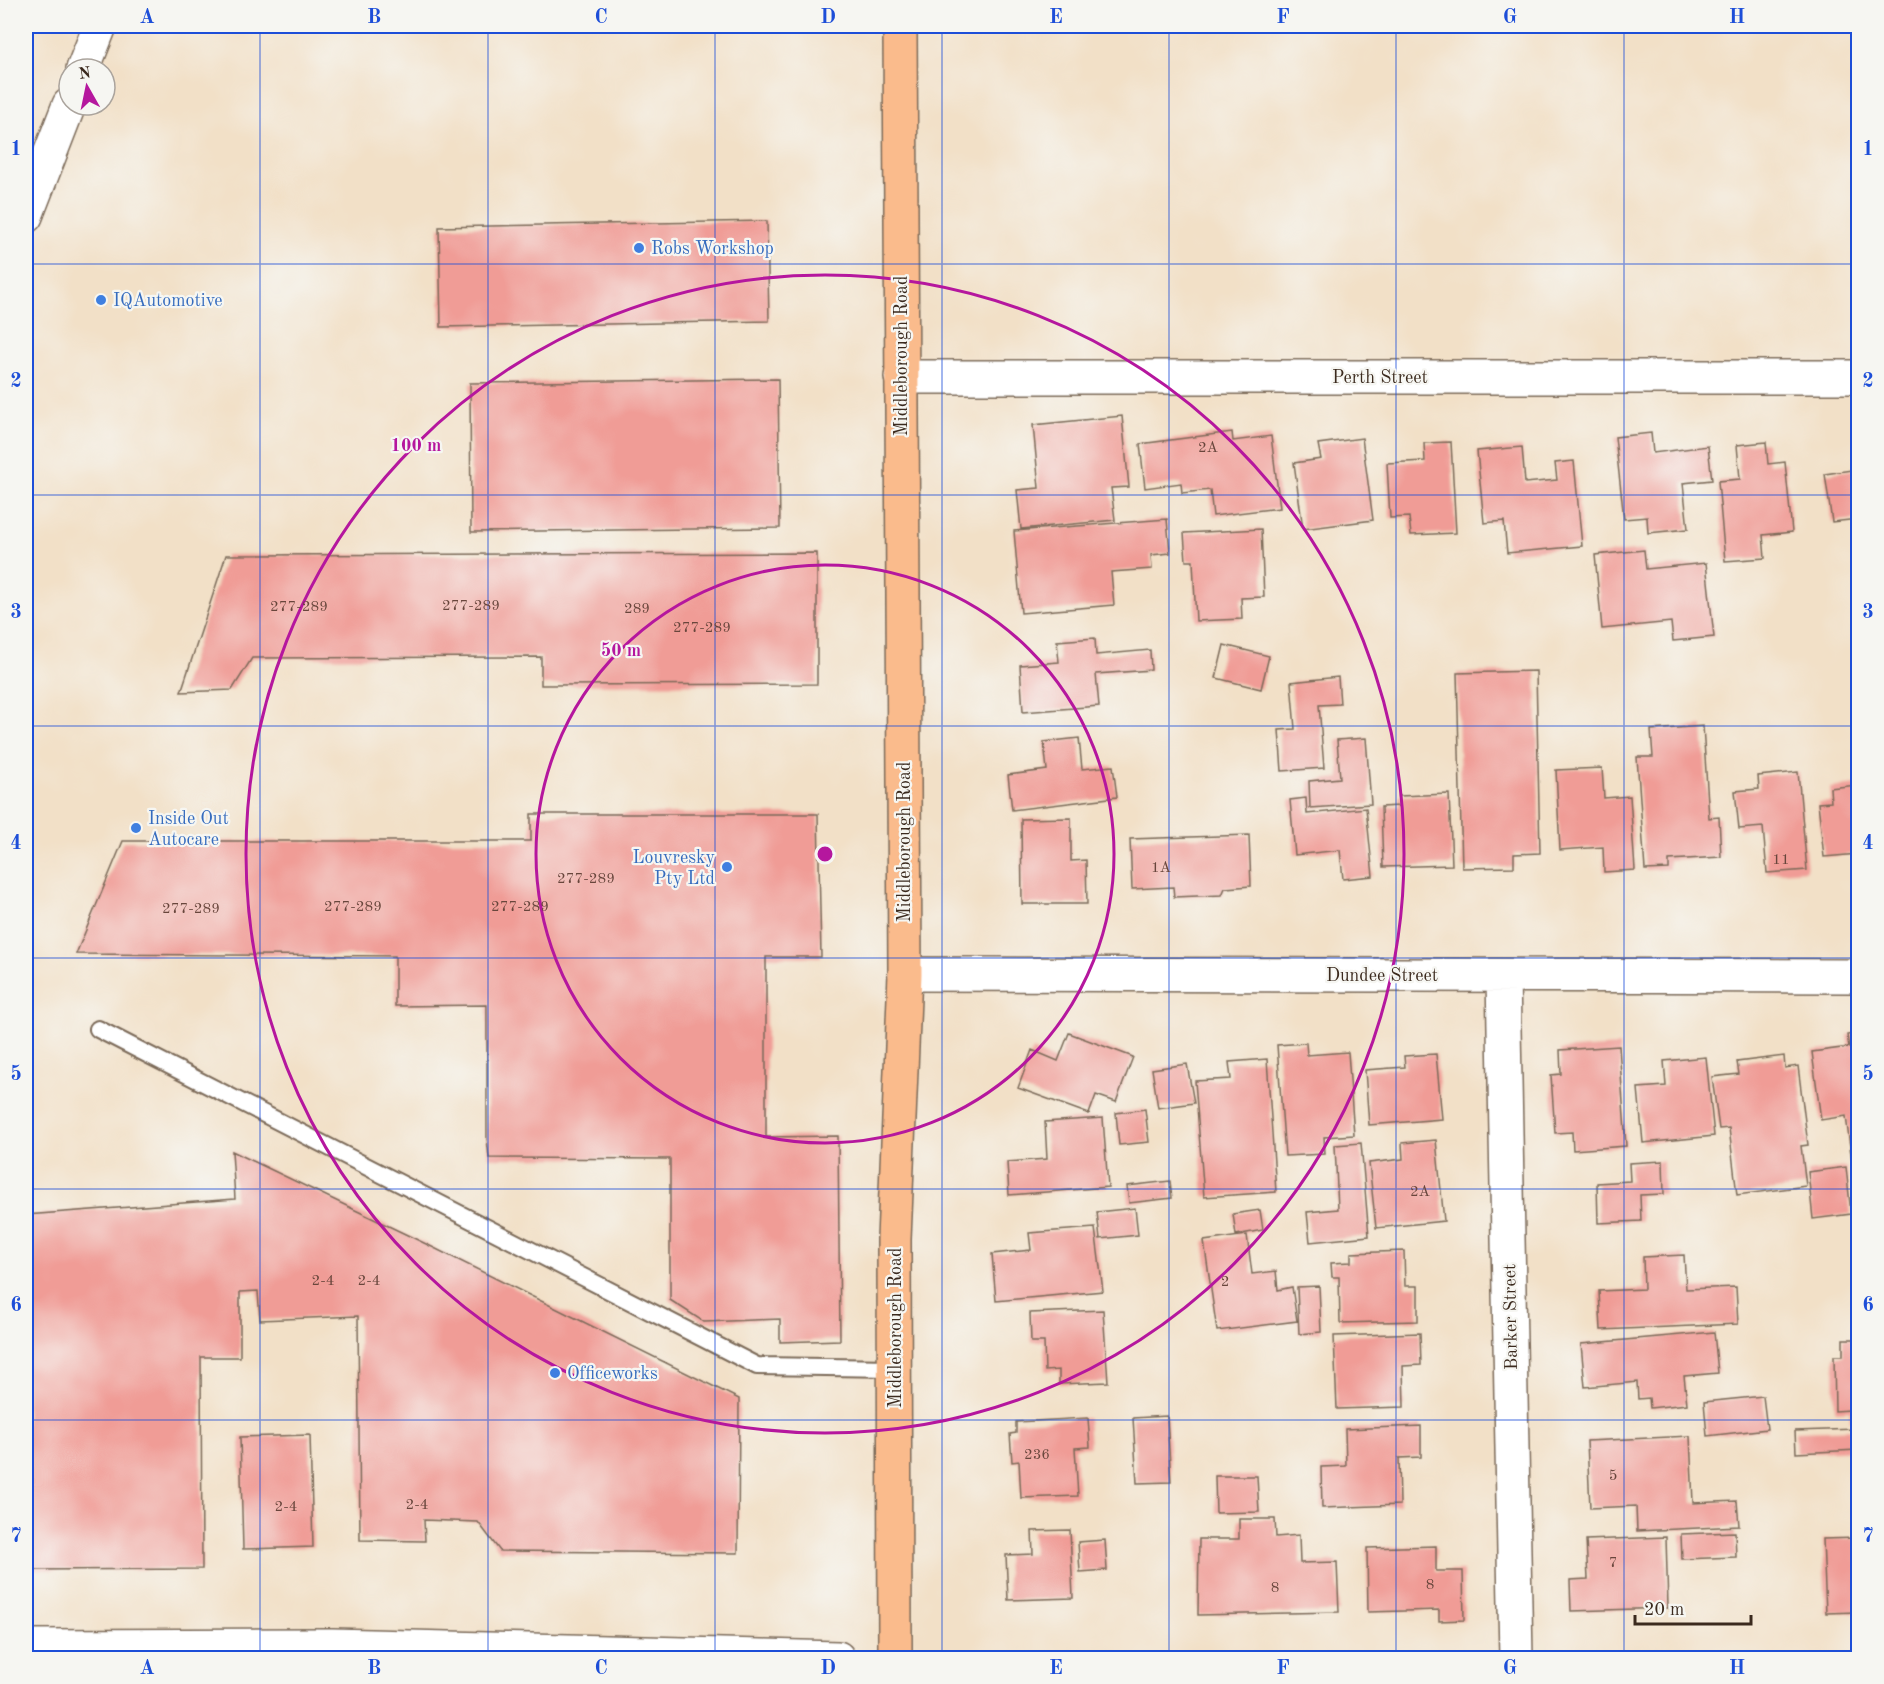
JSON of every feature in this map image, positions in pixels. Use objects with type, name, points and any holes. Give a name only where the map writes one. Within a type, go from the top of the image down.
[{"type":"main road","name":"Middleborough Road","points":[[895,1659],[894,1239],[905,974],[900,26]]},
{"type":"street","points":[[88,57],[100,26]]},
{"type":"street","points":[[26,216],[64,117]]},
{"type":"street","name":"Perth Street","points":[[901,377],[1858,377]]},
{"type":"street","name":"Dundee Street","points":[[905,974],[1858,976]]},
{"type":"street","name":"Barker Street","points":[[1503,976],[1516,1659]]},
{"type":"street","points":[[26,1646],[332,1645],[838,1659]]},
{"type":"lane","points":[[98,1029],[757,1366],[895,1368]]},
{"type":"building","points":[[767,221],[769,321],[441,327],[439,227]]},
{"type":"building","points":[[778,379],[780,528],[471,532],[470,383]]},
{"type":"building","points":[[1122,416],[1129,487],[1111,488],[1115,520],[1021,529],[1017,490],[1039,488],[1033,425]]},
{"type":"building","points":[[1232,432],[1233,441],[1271,436],[1280,508],[1213,516],[1210,490],[1182,493],[1181,483],[1145,488],[1140,444]]},
{"type":"building","points":[[1651,433],[1653,453],[1708,446],[1712,480],[1683,483],[1688,529],[1648,533],[1647,517],[1624,519],[1615,437]]},
{"type":"building","points":[[1362,438],[1373,520],[1303,529],[1294,463],[1321,459],[1318,444]]},
{"type":"building","points":[[1451,442],[1456,533],[1411,535],[1409,517],[1390,518],[1387,463],[1425,461],[1424,443]]},
{"type":"building","points":[[1766,442],[1768,464],[1785,462],[1792,532],[1763,535],[1765,558],[1725,561],[1718,481],[1740,479],[1737,445]]},
{"type":"building","points":[[1522,447],[1525,483],[1557,480],[1555,463],[1574,461],[1582,546],[1507,553],[1504,521],[1484,523],[1477,451]]},
{"type":"building","points":[[1858,469],[1858,519],[1832,522],[1825,474]]},
{"type":"building","points":[[1167,519],[1170,553],[1151,555],[1152,569],[1111,572],[1114,605],[1021,613],[1014,531]]},
{"type":"building","points":[[1261,529],[1264,597],[1241,598],[1242,619],[1196,621],[1193,561],[1186,561],[1184,533]]},
{"type":"building","points":[[1644,550],[1646,569],[1706,563],[1714,637],[1673,641],[1671,622],[1602,629],[1595,555]]},
{"type":"building","points":[[817,553],[817,684],[541,685],[541,657],[252,658],[232,690],[181,692],[226,555]]},
{"type":"building","points":[[1095,638],[1096,655],[1150,650],[1151,670],[1096,674],[1099,706],[1023,712],[1020,665],[1059,662],[1057,641]]},
{"type":"building","points":[[1224,645],[1269,656],[1261,689],[1216,678]]},
{"type":"building","points":[[1536,671],[1540,853],[1514,854],[1514,867],[1462,868],[1457,673]]},
{"type":"building","points":[[1338,677],[1340,704],[1319,705],[1324,768],[1282,771],[1279,730],[1295,729],[1291,682]]},
{"type":"building","points":[[1703,726],[1709,818],[1719,817],[1721,857],[1669,860],[1669,869],[1645,870],[1637,757],[1653,757],[1651,730]]},
{"type":"building","points":[[1079,738],[1082,769],[1113,766],[1117,797],[1012,810],[1008,775],[1047,770],[1044,742]]},
{"type":"building","points":[[1366,738],[1371,804],[1310,808],[1309,781],[1340,778],[1337,740]]},
{"type":"building","points":[[1602,768],[1604,798],[1630,796],[1635,870],[1604,872],[1603,847],[1560,850],[1556,770]]},
{"type":"building","points":[[1798,772],[1807,870],[1767,873],[1763,827],[1739,829],[1735,791],[1759,789],[1758,776]]},
{"type":"building","points":[[1857,785],[1858,854],[1824,857],[1818,803],[1831,802],[1830,788]]},
{"type":"building","points":[[1449,794],[1452,865],[1383,867],[1381,807],[1399,806],[1399,796]]},
{"type":"building","points":[[1306,798],[1307,814],[1366,808],[1373,876],[1343,879],[1340,850],[1295,855],[1290,800]]},
{"type":"building","points":[[531,814],[818,814],[821,957],[766,957],[766,1137],[838,1136],[840,1340],[780,1342],[780,1319],[704,1322],[670,1300],[670,1159],[489,1158],[487,1005],[395,1006],[395,956],[76,954],[123,841],[531,841]]},
{"type":"building","points":[[1071,818],[1071,861],[1086,860],[1087,904],[1022,904],[1021,819]]},
{"type":"building","points":[[1249,835],[1251,886],[1225,888],[1222,895],[1174,897],[1173,887],[1132,889],[1130,839]]},
{"type":"building","points":[[1069,1033],[1133,1057],[1116,1102],[1096,1095],[1089,1114],[1018,1088],[1032,1050],[1058,1061]]},
{"type":"building","points":[[1858,1033],[1858,1169],[1853,1170],[1846,1116],[1821,1120],[1812,1052],[1849,1047],[1847,1035]]},
{"type":"building","points":[[1306,1043],[1307,1055],[1348,1052],[1354,1135],[1324,1137],[1325,1154],[1285,1156],[1277,1045]]},
{"type":"building","points":[[1619,1046],[1626,1146],[1573,1150],[1572,1132],[1555,1133],[1551,1075],[1561,1074],[1560,1050]]},
{"type":"building","points":[[1436,1054],[1442,1119],[1369,1125],[1365,1070],[1405,1067],[1404,1056]]},
{"type":"building","points":[[1784,1056],[1785,1068],[1798,1066],[1808,1145],[1801,1146],[1806,1186],[1737,1195],[1729,1128],[1719,1129],[1712,1077],[1739,1074],[1737,1062]]},
{"type":"building","points":[[1706,1057],[1714,1136],[1643,1143],[1638,1088],[1666,1086],[1664,1061]]},
{"type":"building","points":[[1267,1059],[1276,1192],[1204,1197],[1195,1081],[1231,1079],[1229,1062]]},
{"type":"building","points":[[1187,1064],[1194,1103],[1158,1108],[1152,1069]]},
{"type":"building","points":[[1145,1109],[1149,1142],[1119,1145],[1116,1113]]},
{"type":"building","points":[[1103,1118],[1108,1187],[1009,1195],[1007,1162],[1047,1159],[1045,1122]]},
{"type":"building","points":[[1436,1140],[1444,1221],[1376,1228],[1369,1163],[1403,1159],[1402,1143]]},
{"type":"building","points":[[1361,1143],[1369,1236],[1310,1242],[1307,1212],[1338,1209],[1335,1145]]},
{"type":"building","points":[[232,1151],[739,1399],[738,1553],[500,1551],[478,1522],[424,1520],[425,1541],[360,1540],[358,1316],[260,1320],[258,1291],[240,1292],[240,1357],[201,1357],[202,1569],[26,1570],[26,1215],[235,1199]]},
{"type":"building","points":[[1663,1161],[1664,1194],[1640,1195],[1641,1221],[1598,1223],[1597,1183],[1630,1181],[1629,1163]]},
{"type":"building","points":[[1846,1167],[1851,1214],[1813,1219],[1808,1172]]},
{"type":"building","points":[[1170,1181],[1172,1198],[1129,1203],[1127,1186]]},
{"type":"building","points":[[1135,1208],[1138,1235],[1100,1239],[1097,1212]]},
{"type":"building","points":[[1260,1210],[1263,1230],[1236,1235],[1233,1214]]},
{"type":"building","points":[[1095,1228],[1103,1291],[996,1301],[992,1254],[1031,1250],[1029,1233]]},
{"type":"building","points":[[1247,1235],[1252,1274],[1276,1271],[1278,1290],[1292,1287],[1297,1321],[1217,1331],[1204,1241]]},
{"type":"building","points":[[1404,1251],[1405,1286],[1418,1286],[1418,1321],[1340,1323],[1339,1277],[1332,1277],[1331,1263],[1351,1262],[1351,1253]]},
{"type":"building","points":[[1684,1255],[1686,1289],[1736,1287],[1738,1324],[1601,1330],[1599,1291],[1644,1289],[1643,1257]]},
{"type":"building","points":[[1319,1286],[1321,1332],[1299,1334],[1297,1287]]},
{"type":"building","points":[[1103,1310],[1108,1382],[1059,1384],[1059,1370],[1045,1371],[1044,1342],[1031,1342],[1030,1313]]},
{"type":"building","points":[[1714,1332],[1718,1373],[1684,1376],[1687,1404],[1650,1408],[1649,1398],[1638,1399],[1637,1382],[1585,1387],[1581,1344]]},
{"type":"building","points":[[1420,1333],[1421,1365],[1403,1366],[1404,1407],[1337,1409],[1334,1336]]},
{"type":"building","points":[[1843,1339],[1858,1339],[1858,1421],[1850,1421],[1850,1410],[1835,1411],[1834,1356],[1843,1356]]},
{"type":"building","points":[[1763,1396],[1767,1429],[1707,1436],[1704,1402]]},
{"type":"building","points":[[1167,1416],[1171,1482],[1137,1483],[1133,1418]]},
{"type":"building","points":[[1088,1418],[1090,1447],[1075,1448],[1078,1496],[1021,1498],[1019,1461],[1012,1462],[1010,1434],[1016,1433],[1016,1422]]},
{"type":"building","points":[[1421,1426],[1421,1457],[1399,1458],[1400,1505],[1322,1508],[1321,1467],[1346,1466],[1345,1429]]},
{"type":"building","points":[[1858,1429],[1858,1450],[1796,1453],[1795,1431]]},
{"type":"building","points":[[310,1435],[313,1547],[243,1549],[240,1437]]},
{"type":"building","points":[[1690,1436],[1693,1503],[1737,1501],[1739,1526],[1637,1531],[1636,1506],[1590,1508],[1587,1441]]},
{"type":"building","points":[[1215,1476],[1257,1476],[1259,1512],[1216,1513]]},
{"type":"building","points":[[1239,1519],[1275,1519],[1276,1537],[1299,1535],[1300,1563],[1337,1562],[1339,1612],[1198,1615],[1199,1539],[1239,1539]]},
{"type":"building","points":[[1070,1530],[1073,1598],[1008,1600],[1006,1555],[1033,1554],[1032,1531]]},
{"type":"building","points":[[1735,1532],[1736,1557],[1682,1559],[1681,1534]]},
{"type":"building","points":[[1666,1537],[1668,1608],[1571,1611],[1570,1580],[1588,1579],[1586,1540]]},
{"type":"building","points":[[1858,1538],[1858,1612],[1826,1613],[1823,1539]]},
{"type":"building","points":[[1105,1540],[1107,1570],[1080,1572],[1078,1542]]},
{"type":"building","points":[[1436,1546],[1436,1571],[1463,1571],[1464,1620],[1439,1621],[1439,1610],[1368,1612],[1367,1548]]},
{"type":"place","name":"Robs Workshop","points":[[639,248]]},
{"type":"place","name":"IQAutomotive","points":[[101,300]]},
{"type":"place","name":"Inside Out Autocare","points":[[136,828]]},
{"type":"place","name":"Louvresky Pty Ltd","points":[[727,867]]},
{"type":"place","name":"Officeworks","points":[[555,1373]]}]
